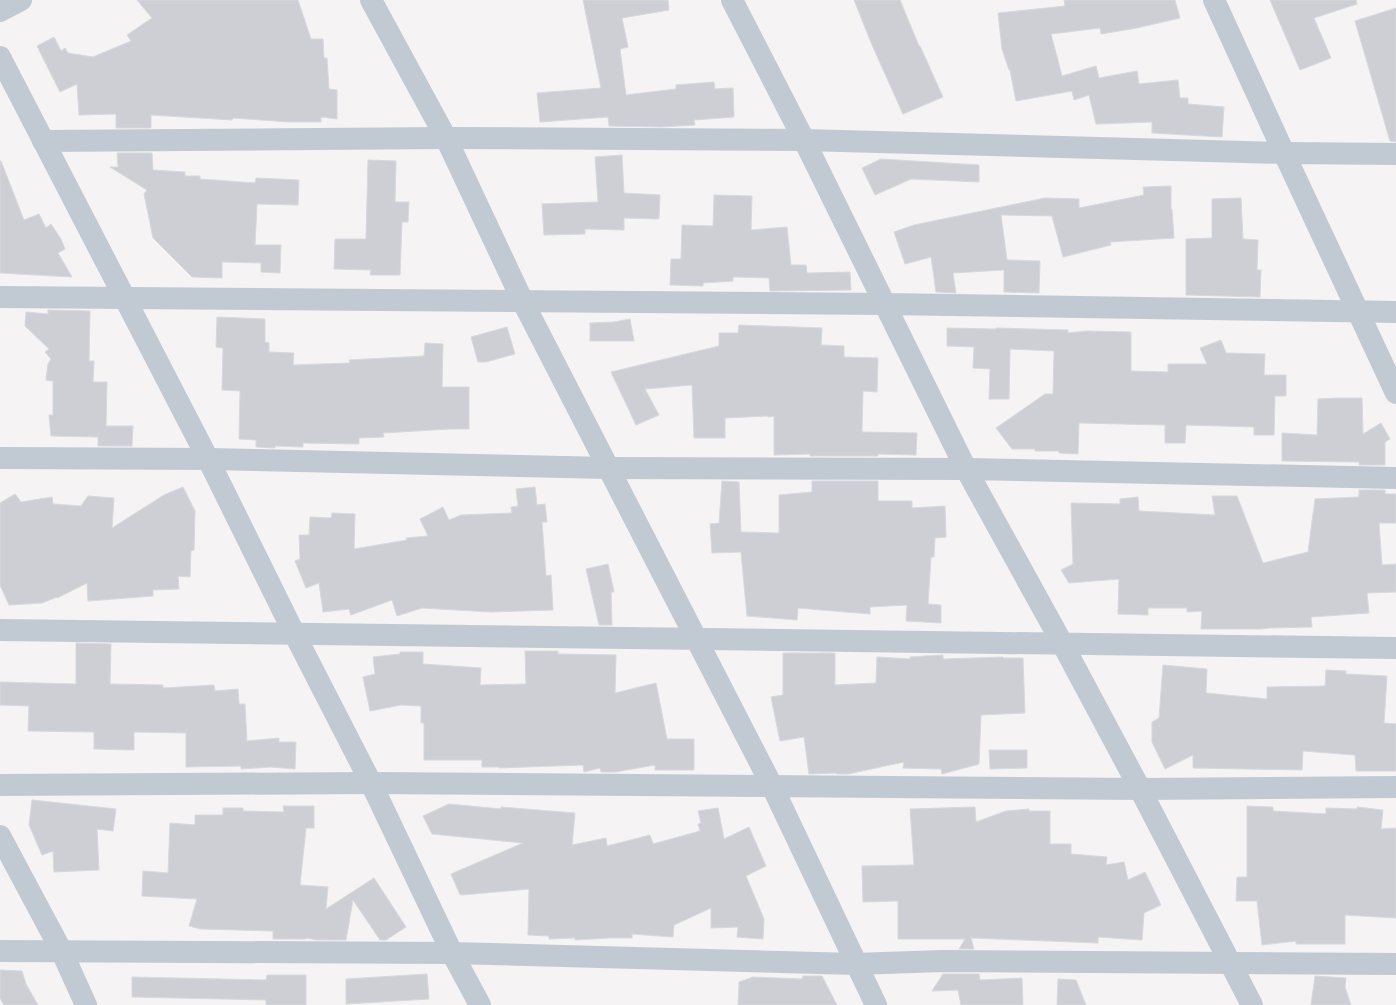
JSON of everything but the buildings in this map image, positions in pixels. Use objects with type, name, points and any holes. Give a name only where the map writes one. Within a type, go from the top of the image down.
[{"type":"street","points":[[0,11],[21,0]]},
{"type":"street","points":[[371,0],[446,138],[523,302],[772,786],[855,964],[876,1005]]},
{"type":"street","points":[[734,0],[966,469],[1062,643],[1252,1005]]},
{"type":"street","points":[[1214,0],[1396,393]]},
{"type":"street","points":[[0,57],[208,459],[294,633],[371,783],[452,953],[480,1005]]},
{"type":"street","points":[[43,141],[446,138],[804,140],[1284,153],[1396,154]]},
{"type":"street","points":[[0,297],[884,304],[1358,310],[1396,312]]},
{"type":"street","points":[[0,458],[208,459],[608,468],[966,469],[1396,478]]},
{"type":"street","points":[[0,630],[1396,648]]},
{"type":"street","points":[[0,785],[371,783],[1140,790],[1396,787]]},
{"type":"street","points":[[0,836],[62,952],[86,1005]]},
{"type":"street","points":[[0,951],[452,953],[855,964],[942,961],[1396,964]]}]
